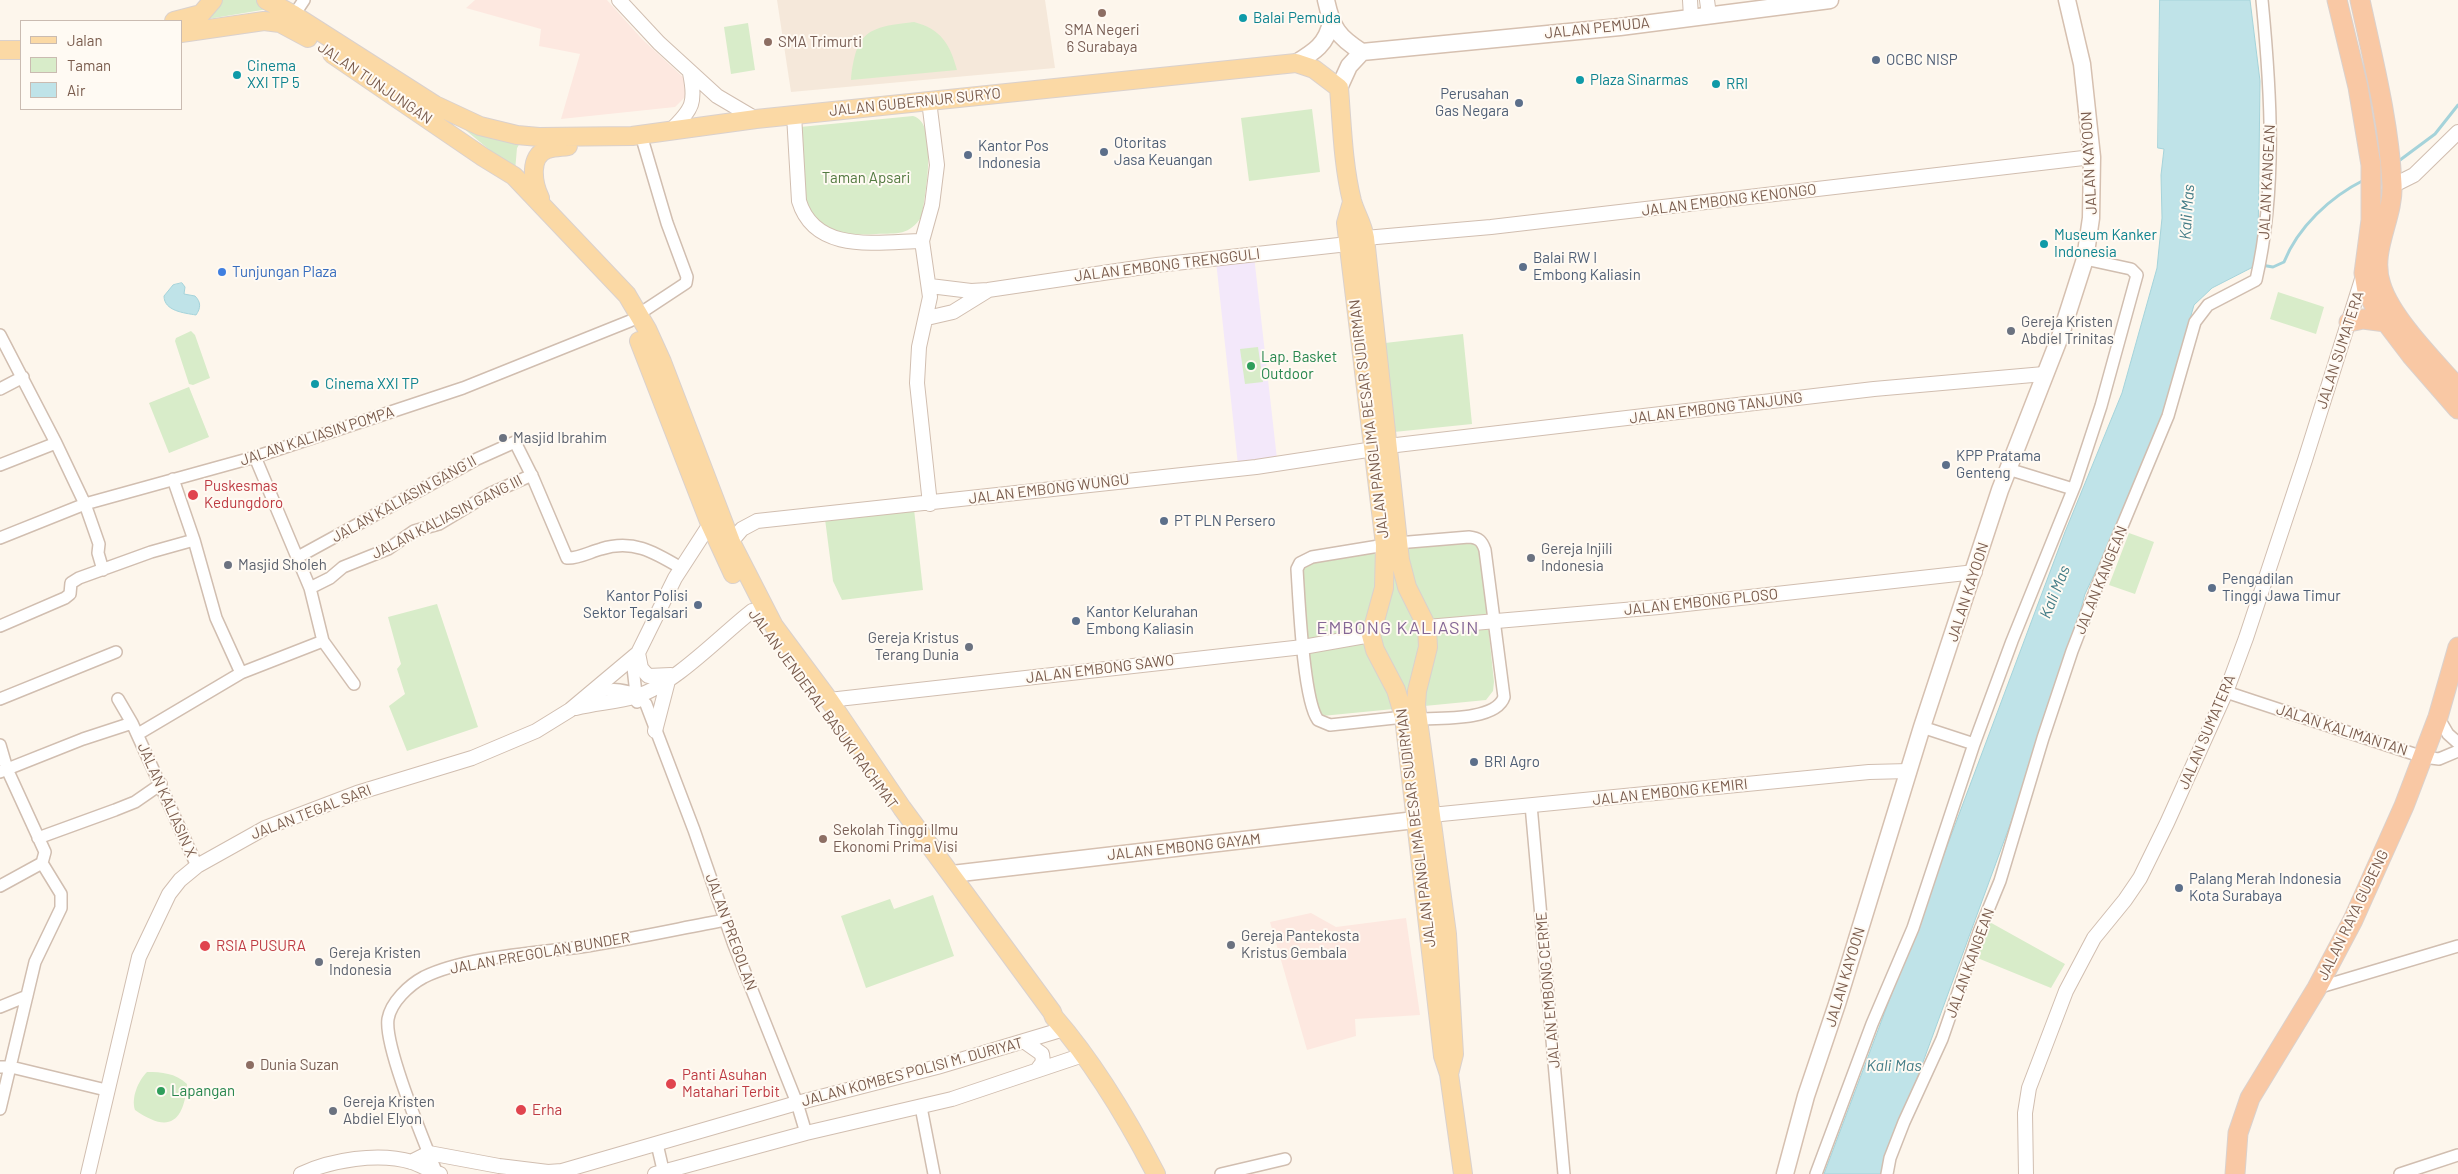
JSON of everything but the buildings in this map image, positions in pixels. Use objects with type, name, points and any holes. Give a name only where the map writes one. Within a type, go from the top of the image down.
[{"type":"highway","name":"JALAN SUMATERA","points":[[2337,0],[2358,87],[2386,172]]},
{"type":"highway","name":"JALAN SUMATERA","points":[[2360,0],[2383,112],[2386,172],[2391,201],[2377,265],[2380,284],[2392,308],[2458,388]]},
{"type":"highway","name":"JALAN SUMATERA","points":[[2386,172],[2372,190],[2364,273],[2367,291],[2386,322],[2411,355],[2458,409]]},
{"type":"highway","points":[[2349,322],[2363,318],[2386,322]]},
{"type":"highway","name":"JALAN RAYA GUBENG","points":[[2235,1174],[2238,1133],[2250,1098],[2317,988],[2353,920],[2404,806],[2438,717],[2458,647]]},
{"type":"main road","points":[[178,20],[201,14],[213,0]]},
{"type":"main road","name":"JALAN TUNJUNGAN","points":[[266,0],[294,15],[435,105],[480,126],[534,136]]},
{"type":"main road","points":[[1326,0],[1331,22],[1344,40],[1362,52],[1349,66],[1339,88]]},
{"type":"main road","name":"JALAN PEMUDA","points":[[1362,52],[1692,17],[1708,8],[1830,0]]},
{"type":"main road","name":"JALAN KAYOON","points":[[1785,1174],[1806,1096],[1837,1004],[1922,726],[2008,469],[2061,334],[2085,259],[2092,218],[2092,156],[2082,64],[2065,2]]},
{"type":"main road","name":"JALAN TUNJUNGAN","points":[[182,33],[264,21],[280,23],[294,28],[483,157],[514,176],[545,207]]},
{"type":"main road","name":"JALAN GUBERNUR SURYO","points":[[1296,63],[1323,44],[1328,36],[1331,22]]},
{"type":"main road","points":[[0,50],[20,50]]},
{"type":"main road","name":"JALAN GUBERNUR SURYO","points":[[534,136],[636,135],[794,114],[1296,63],[1314,68],[1339,88]]},
{"type":"main road","name":"JALAN PANGLIMA BESAR SUDIRMAN","points":[[1339,88],[1344,149],[1352,202],[1362,222],[1365,238],[1381,447],[1391,544],[1405,581],[1427,627],[1428,647],[1411,718],[1423,817],[1443,1056],[1449,1074],[1463,1174]]},
{"type":"main road","points":[[545,207],[536,191],[533,178],[536,162],[543,151],[549,148],[613,141],[636,135]]},
{"type":"main road","name":"JALAN JENDERAL BASUKI RACHMAT","points":[[483,157],[495,173],[635,318],[646,355],[710,524],[752,611],[908,828],[1048,1015],[1059,1023]]},
{"type":"main road","name":"JALAN PANGLIMA BESAR SUDIRMAN","points":[[1352,202],[1346,223],[1348,244],[1381,447]]},
{"type":"main road","name":"JALAN JENDERAL BASUKI RACHMAT","points":[[545,207],[620,286],[635,318],[662,362],[731,542],[748,579],[774,626],[828,700],[892,794],[1044,999],[1059,1023]]},
{"type":"main road","name":"JALAN PANGLIMA BESAR SUDIRMAN","points":[[1391,544],[1384,588],[1371,635],[1375,650],[1411,718]]},
{"type":"main road","name":"JALAN EMBONG GAYAM","points":[[952,874],[1423,817]]},
{"type":"main road","points":[[1059,1023],[1083,1055],[1141,1144],[1156,1174]]},
{"type":"street","points":[[294,15],[304,0]]},
{"type":"street","points":[[619,0],[652,37],[717,96],[756,119]]},
{"type":"street","points":[[1690,0],[1692,17]]},
{"type":"street","name":"JALAN KANGEAN","points":[[1887,1174],[1901,1131],[1942,1039],[1979,932],[2000,881],[2070,660],[2093,596],[2168,416],[2195,322],[2208,305],[2256,280],[2261,261],[2267,218],[2270,93],[2262,0]]},
{"type":"street","points":[[671,130],[684,118],[693,102],[695,95],[690,72]]},
{"type":"street","points":[[929,101],[937,165],[932,205],[922,242],[930,286],[927,318],[919,347],[916,383],[930,504]]},
{"type":"street","points":[[794,114],[799,202],[802,212],[816,230],[846,241],[922,242]]},
{"type":"street","points":[[2386,172],[2414,175],[2458,132]]},
{"type":"street","name":"JALAN KALIASIN POMPA","points":[[0,538],[85,504],[255,457],[463,388],[635,318],[686,283],[687,277],[636,135]]},
{"type":"street","name":"JALAN EMBONG KENONGO","points":[[1365,238],[1520,224],[2092,156]]},
{"type":"street","name":"JALAN EMBONG TRENGGULI","points":[[930,286],[971,291],[988,290],[1147,266],[1348,244]]},
{"type":"street","points":[[1816,1174],[1872,1024],[1913,928],[1974,744],[2012,641],[2073,489],[2101,406],[2137,278],[2136,272],[2131,269],[2085,259]]},
{"type":"street","name":"JALAN SUMATERA","points":[[2026,1174],[2025,1113],[2029,1088],[2066,992],[2094,938],[2140,878],[2226,692],[2246,638],[2364,273]]},
{"type":"street","name":"JALAN EMBONG TRENGGULI","points":[[927,318],[953,312],[988,290]]},
{"type":"street","points":[[0,335],[56,443],[85,504],[104,570]]},
{"type":"street","name":"JALAN EMBONG TANJUNG","points":[[1381,447],[1874,390],[2044,374]]},
{"type":"street","points":[[0,389],[22,377]]},
{"type":"street","points":[[0,465],[56,443]]},
{"type":"street","name":"JALAN KALIASIN GANG II","points":[[298,557],[476,459],[512,443],[517,443],[532,475]]},
{"type":"street","name":"JALAN EMBONG WUNGU","points":[[731,542],[742,529],[758,521],[930,504],[1256,467],[1381,447]]},
{"type":"street","points":[[255,457],[310,588],[323,641],[354,684]]},
{"type":"street","points":[[2008,469],[2073,489]]},
{"type":"street","points":[[532,475],[567,558],[610,546],[628,545],[656,554],[681,568]]},
{"type":"street","name":"JALAN KALIASIN GANG III","points":[[310,588],[353,562],[388,549],[414,531],[439,524],[489,494],[532,475]]},
{"type":"street","points":[[172,479],[194,540],[216,618],[241,673]]},
{"type":"street","points":[[570,710],[635,656],[681,568],[710,524]]},
{"type":"street","points":[[1477,538],[1482,542],[1485,550],[1504,696],[1502,703],[1478,714],[1330,725],[1314,715],[1303,647],[1297,569],[1300,563],[1312,557],[1391,544],[1477,538]]},
{"type":"street","points":[[0,626],[65,598],[70,594],[71,583],[79,578],[151,552],[194,540]]},
{"type":"street","name":"JALAN EMBONG PLOSO","points":[[1427,627],[1651,607],[1975,572]]},
{"type":"street","points":[[570,710],[600,702],[622,699],[637,701],[672,676],[752,611]]},
{"type":"street","name":"JALAN EMBONG SAWO","points":[[828,700],[1303,647],[1371,635]]},
{"type":"street","points":[[141,733],[241,673],[323,641]]},
{"type":"street","points":[[0,699],[116,652]]},
{"type":"street","points":[[635,656],[641,668],[648,676],[672,676]]},
{"type":"street","name":"JALAN PREGOLAN","points":[[635,656],[637,701],[646,704],[694,830],[725,920],[797,1104],[806,1133]]},
{"type":"street","points":[[655,731],[672,676]]},
{"type":"street","points":[[570,710],[588,697],[607,690],[622,690],[637,701]]},
{"type":"street","name":"JALAN KALIMANTAN","points":[[2226,692],[2422,756],[2439,759],[2458,751]]},
{"type":"street","name":"JALAN KALIASIN X","points":[[118,699],[132,723],[141,733],[197,866]]},
{"type":"street","name":"JALAN TEGAL SARI","points":[[88,1174],[106,1090],[139,957],[169,894],[180,880],[197,866],[238,841],[304,812],[398,779],[472,758],[536,731],[570,710]]},
{"type":"street","points":[[2438,717],[2448,734],[2458,743]]},
{"type":"street","points":[[4,771],[83,739],[132,723]]},
{"type":"street","points":[[1922,726],[1974,744]]},
{"type":"street","points":[[0,746],[4,771],[38,838],[44,852],[42,863],[62,900],[61,908],[35,962],[27,996],[5,1067],[0,1109]]},
{"type":"street","name":"JALAN EMBONG KEMIRI","points":[[1423,817],[1869,772],[1909,771]]},
{"type":"street","points":[[38,838],[134,802],[161,784]]},
{"type":"street","name":"JALAN EMBONG CERME","points":[[1531,805],[1564,1174]]},
{"type":"street","points":[[3,884],[42,863]]},
{"type":"street","name":"JALAN PREGOLAN BUNDER","points":[[438,1174],[402,1080],[387,1030],[393,1008],[409,987],[423,978],[452,966],[589,945],[725,920]]},
{"type":"street","points":[[2317,988],[2458,946]]},
{"type":"street","points":[[0,1007],[27,996]]},
{"type":"street","name":"JALAN KOMBES POLISI M. DURIYAT","points":[[429,1153],[548,1172],[576,1167],[1025,1042],[1059,1023]]},
{"type":"street","points":[[1025,1042],[1042,1054],[1042,1062],[1037,1070]]},
{"type":"street","name":"JALAN KOMBES POLISI M. DURIYAT","points":[[661,1173],[806,1133],[921,1107],[1083,1055]]},
{"type":"street","points":[[5,1067],[106,1090]]},
{"type":"street","points":[[921,1107],[934,1174]]},
{"type":"street","points":[[657,1144],[661,1173]]},
{"type":"street","points":[[411,1162],[429,1153]]},
{"type":"street","points":[[2400,1174],[2458,1155]]},
{"type":"street","points":[[301,1174],[325,1165],[374,1158],[411,1162],[438,1174]]},
{"type":"street","points":[[1221,1174],[1285,1159]]},
{"type":"shaded area","points":[[475,0],[607,0],[642,39],[684,78],[687,87],[686,96],[675,107],[561,119],[580,54],[539,46],[541,29],[466,8]]},
{"type":"shaded area","points":[[777,0],[1045,0],[1055,68],[791,92]]},
{"type":"shaded area","points":[[1254,256],[1277,459],[1238,465],[1216,261]]},
{"type":"shaded area","points":[[1311,913],[1336,927],[1406,918],[1420,1015],[1355,1019],[1356,1036],[1307,1050],[1270,922]]},
{"type":"green space","points":[[222,0],[260,0],[274,8],[208,19],[218,9]]},
{"type":"green space","points":[[914,22],[938,33],[947,45],[957,70],[851,80],[856,51],[867,34],[885,26]]},
{"type":"green space","points":[[748,23],[755,70],[731,74],[724,27]]},
{"type":"green space","points":[[1312,109],[1320,172],[1249,181],[1241,118]]},
{"type":"green space","name":"Taman Apsari","points":[[913,116],[921,121],[926,131],[928,145],[926,193],[922,216],[917,222],[908,230],[891,234],[845,234],[826,230],[816,223],[809,213],[804,199],[800,168],[800,127]]},
{"type":"green space","points":[[457,123],[523,138],[517,148],[515,171]]},
{"type":"green space","points":[[2278,292],[2324,307],[2316,334],[2270,319]]},
{"type":"green space","points":[[191,331],[195,335],[210,378],[193,385],[189,384],[175,341],[176,338]]},
{"type":"green space","points":[[1463,334],[1472,424],[1394,432],[1385,343]]},
{"type":"green space","name":"Lap. Basket Outdoor","points":[[1258,347],[1263,382],[1245,384],[1240,349]]},
{"type":"green space","points":[[189,387],[209,437],[169,453],[149,403]]},
{"type":"green space","points":[[914,509],[923,590],[842,600],[833,581],[825,519]]},
{"type":"green space","points":[[2129,533],[2154,542],[2135,594],[2109,585]]},
{"type":"green space","points":[[1469,538],[1480,547],[1494,682],[1493,691],[1486,700],[1322,716],[1314,704],[1300,566],[1304,561]]},
{"type":"green space","points":[[437,604],[478,727],[407,751],[389,706],[405,694],[397,669],[401,664],[388,617]]},
{"type":"green space","points":[[933,895],[954,956],[866,988],[841,916],[890,899],[894,909]]},
{"type":"green space","points":[[1986,920],[2065,964],[2051,988],[1975,957]]},
{"type":"green space","name":"Lapangan","points":[[147,1072],[158,1072],[178,1077],[187,1084],[182,1107],[173,1120],[166,1122],[157,1121],[135,1110],[136,1090]]},
{"type":"water","name":"Kali Mas","points":[[2160,0],[2250,0],[2260,81],[2258,246],[2253,267],[2212,288],[2194,305],[2152,451],[2085,594],[2052,710],[1882,1174],[1824,1174],[2065,532],[2122,393],[2157,268],[2162,218],[2161,175],[2164,149],[2158,148]]},
{"type":"water","points":[[182,283],[185,287],[184,294],[195,296],[199,303],[199,310],[196,315],[171,308],[165,301],[164,296],[173,285]]},
{"type":"waterway","points":[[2396,163],[2435,134],[2458,105]]},
{"type":"waterway","points":[[2261,265],[2273,267],[2284,262],[2306,225],[2327,204],[2364,180]]},
{"type":"place","name":"SMA Negeri 6 Surabaya","points":[[1102,13]]},
{"type":"place","name":"Balai Pemuda","points":[[1243,18]]},
{"type":"place","name":"SMA Trimurti","points":[[768,42]]},
{"type":"place","name":"OCBC NISP","points":[[1876,60]]},
{"type":"place","name":"Cinema XXI TP 5","points":[[237,75]]},
{"type":"place","name":"Plaza Sinarmas","points":[[1580,80]]},
{"type":"place","name":"RRI","points":[[1716,84]]},
{"type":"place","name":"Perusahan Gas Negara","points":[[1519,103]]},
{"type":"place","name":"Otoritas Jasa Keuangan","points":[[1104,152]]},
{"type":"place","name":"Kantor Pos Indonesia","points":[[968,155]]},
{"type":"place","name":"Museum Kanker Indonesia","points":[[2044,244]]},
{"type":"place","name":"Balai RW I Embong Kaliasin","points":[[1523,267]]},
{"type":"place","name":"Tunjungan Plaza","points":[[222,272]]},
{"type":"place","name":"Gereja Kristen Abdiel Trinitas","points":[[2011,331]]},
{"type":"place","name":"Lap. Basket Outdoor","points":[[1251,366]]},
{"type":"place","name":"Cinema XXI TP","points":[[315,384]]},
{"type":"place","name":"Masjid Ibrahim","points":[[503,438]]},
{"type":"place","name":"KPP Pratama Genteng","points":[[1946,465]]},
{"type":"place","name":"Puskesmas Kedungdoro","points":[[193,495]]},
{"type":"place","name":"PT PLN Persero","points":[[1164,521]]},
{"type":"place","name":"Gereja Injili Indonesia","points":[[1531,558]]},
{"type":"place","name":"Masjid Sholeh","points":[[228,565]]},
{"type":"place","name":"Pengadilan Tinggi Jawa Timur","points":[[2212,588]]},
{"type":"place","name":"Kantor Polisi Sektor Tegalsari","points":[[698,605]]},
{"type":"place","name":"Kantor Kelurahan Embong Kaliasin","points":[[1076,621]]},
{"type":"place","name":"Gereja Kristus Terang Dunia","points":[[969,647]]},
{"type":"place","name":"BRI Agro","points":[[1474,762]]},
{"type":"place","name":"Sekolah Tinggi Ilmu Ekonomi Prima Visi","points":[[823,839]]},
{"type":"place","name":"Palang Merah Indonesia Kota Surabaya","points":[[2179,888]]},
{"type":"place","name":"Gereja Pantekosta Kristus Gembala","points":[[1231,945]]},
{"type":"place","name":"RSIA PUSURA","points":[[205,946]]},
{"type":"place","name":"Gereja Kristen Indonesia","points":[[319,962]]},
{"type":"place","name":"Dunia Suzan","points":[[250,1065]]},
{"type":"place","name":"Panti Asuhan Matahari Terbit","points":[[671,1084]]},
{"type":"place","name":"Lapangan","points":[[161,1091]]},
{"type":"place","name":"Erha","points":[[521,1110]]},
{"type":"place","name":"Gereja Kristen Abdiel Elyon","points":[[333,1111]]},
{"type":"district","name":"EMBONG KALIASIN","points":[[1398,628]]}]
